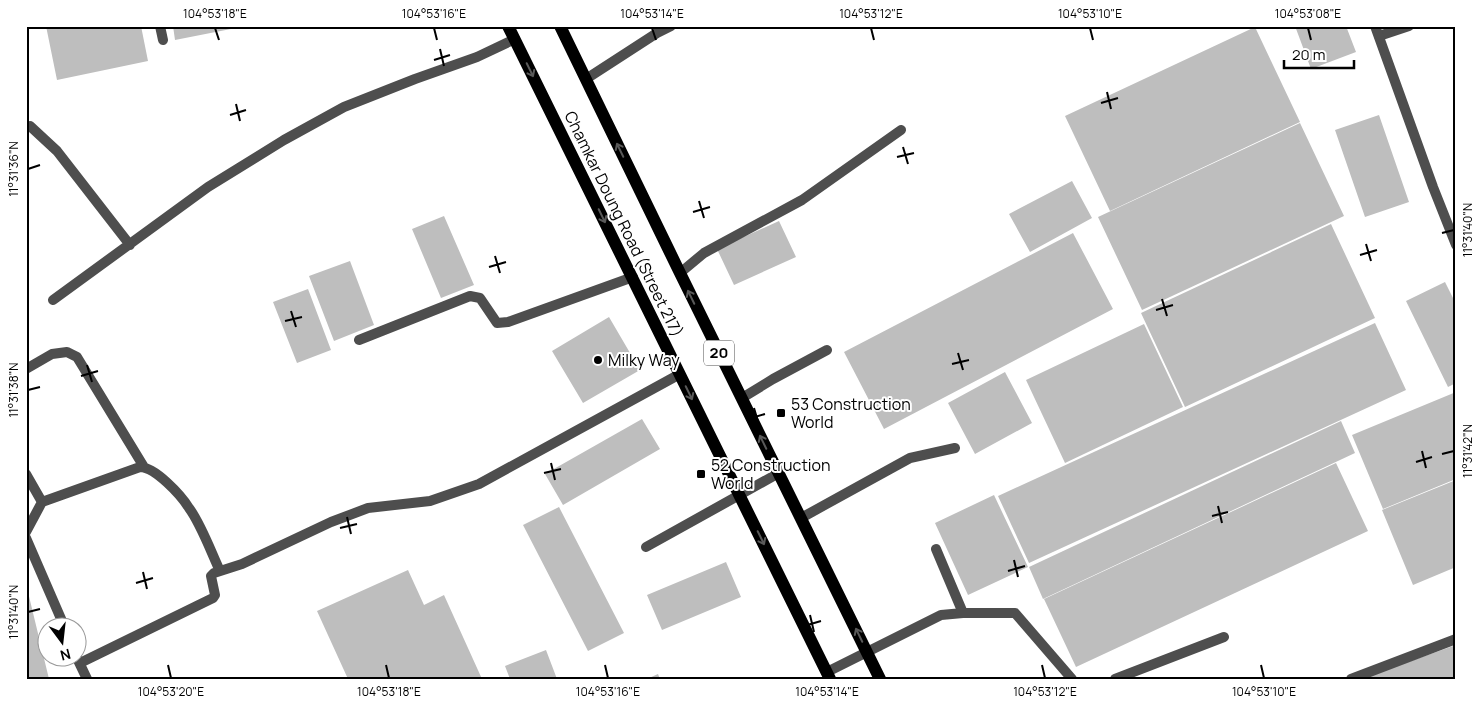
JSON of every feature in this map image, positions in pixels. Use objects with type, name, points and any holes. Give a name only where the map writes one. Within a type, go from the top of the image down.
[{"type":"main road","name":"Chamkar Doung Road (Street 217)","points":[[508,26],[829,676]]},
{"type":"main road","name":"Chamkar Doung Road (Street 217)","points":[[560,26],[880,679]]},
{"type":"street","points":[[160,26],[163,40]]},
{"type":"street","points":[[586,79],[671,26]]},
{"type":"street","points":[[1375,26],[1432,186],[1456,245]]},
{"type":"street","points":[[1379,36],[1409,26]]},
{"type":"street","points":[[53,300],[208,187],[284,140],[344,107],[477,57],[515,39]]},
{"type":"street","points":[[30,126],[57,151],[130,245]]},
{"type":"street","points":[[680,273],[704,253],[802,200],[902,130]]},
{"type":"street","points":[[360,340],[470,296],[480,298],[497,323],[508,322],[632,277]]},
{"type":"street","points":[[742,398],[827,350]]},
{"type":"street","points":[[26,369],[52,354],[67,352],[77,357],[144,467],[166,480],[190,508],[220,571]]},
{"type":"street","points":[[88,655],[213,598],[212,574],[242,564],[331,522],[368,508],[430,501],[479,484],[680,374]]},
{"type":"street","points":[[801,518],[910,458],[955,448]]},
{"type":"street","points":[[26,532],[42,502],[144,467]]},
{"type":"street","points":[[646,546],[779,473]]},
{"type":"street","points":[[26,474],[42,502]]},
{"type":"street","points":[[26,538],[60,618]]},
{"type":"street","points":[[936,549],[963,613]]},
{"type":"street","points":[[829,676],[867,652],[941,615],[963,613],[1015,614],[1072,679]]},
{"type":"street","points":[[1115,679],[1224,637]]},
{"type":"street","points":[[1350,679],[1456,639]]},
{"type":"building","points":[[46,26],[141,26],[148,61],[57,80]]},
{"type":"building","points":[[173,26],[241,26],[241,27],[175,40]]},
{"type":"building","points":[[1295,26],[1346,26],[1356,52],[1311,69]]},
{"type":"building","points":[[1255,27],[1300,122],[1110,211],[1065,116]]},
{"type":"building","points":[[1379,115],[1409,202],[1365,217],[1335,130]]},
{"type":"building","points":[[1300,123],[1344,216],[1142,310],[1098,217]]},
{"type":"building","points":[[1072,181],[1092,218],[1030,252],[1009,214]]},
{"type":"building","points":[[444,216],[474,285],[441,298],[412,229]]},
{"type":"building","points":[[779,221],[796,257],[734,285],[717,249]]},
{"type":"building","points":[[1331,224],[1375,318],[1185,407],[1141,313]]},
{"type":"building","points":[[1073,233],[1113,309],[884,429],[844,352]]},
{"type":"building","points":[[350,261],[374,325],[334,341],[309,276]]},
{"type":"building","points":[[1445,282],[1456,304],[1456,383],[1448,387],[1406,301]]},
{"type":"building","points":[[308,289],[331,350],[297,363],[273,302]]},
{"type":"building","points":[[609,317],[640,370],[583,403],[552,351]]},
{"type":"building","points":[[1375,323],[1406,390],[1029,563],[998,496]]},
{"type":"building","points":[[1144,324],[1183,407],[1065,463],[1026,380]]},
{"type":"building","points":[[1005,372],[1032,423],[975,454],[948,403]]},
{"type":"building","points":[[1456,392],[1456,479],[1383,509],[1352,435]]},
{"type":"building","points":[[642,419],[660,449],[563,505],[545,474]]},
{"type":"building","points":[[1341,421],[1355,453],[1043,599],[1029,567]]},
{"type":"building","points":[[1336,463],[1368,531],[1076,667],[1044,599]]},
{"type":"building","points":[[1456,480],[1456,567],[1413,585],[1382,510]]},
{"type":"building","points":[[994,495],[1028,567],[968,595],[935,523]]},
{"type":"building","points":[[559,507],[624,633],[588,651],[523,525]]},
{"type":"building","points":[[726,562],[741,597],[662,630],[647,595]]},
{"type":"building","points":[[408,570],[424,605],[444,595],[482,679],[348,679],[317,611]]},
{"type":"building","points":[[27,588],[38,634],[38,668],[46,668],[49,679],[26,679]]},
{"type":"building","points":[[1456,645],[1456,679],[1363,679],[1363,678]]},
{"type":"building","points":[[546,650],[557,679],[510,679],[505,666]]},
{"type":"building","points":[[658,674],[660,679],[647,679]]},
{"type":"place","name":"Milky Way","points":[[598,360]]},
{"type":"place","name":"53 Construction World","points":[[781,413]]},
{"type":"place","name":"52 Construction World","points":[[701,474]]}]
